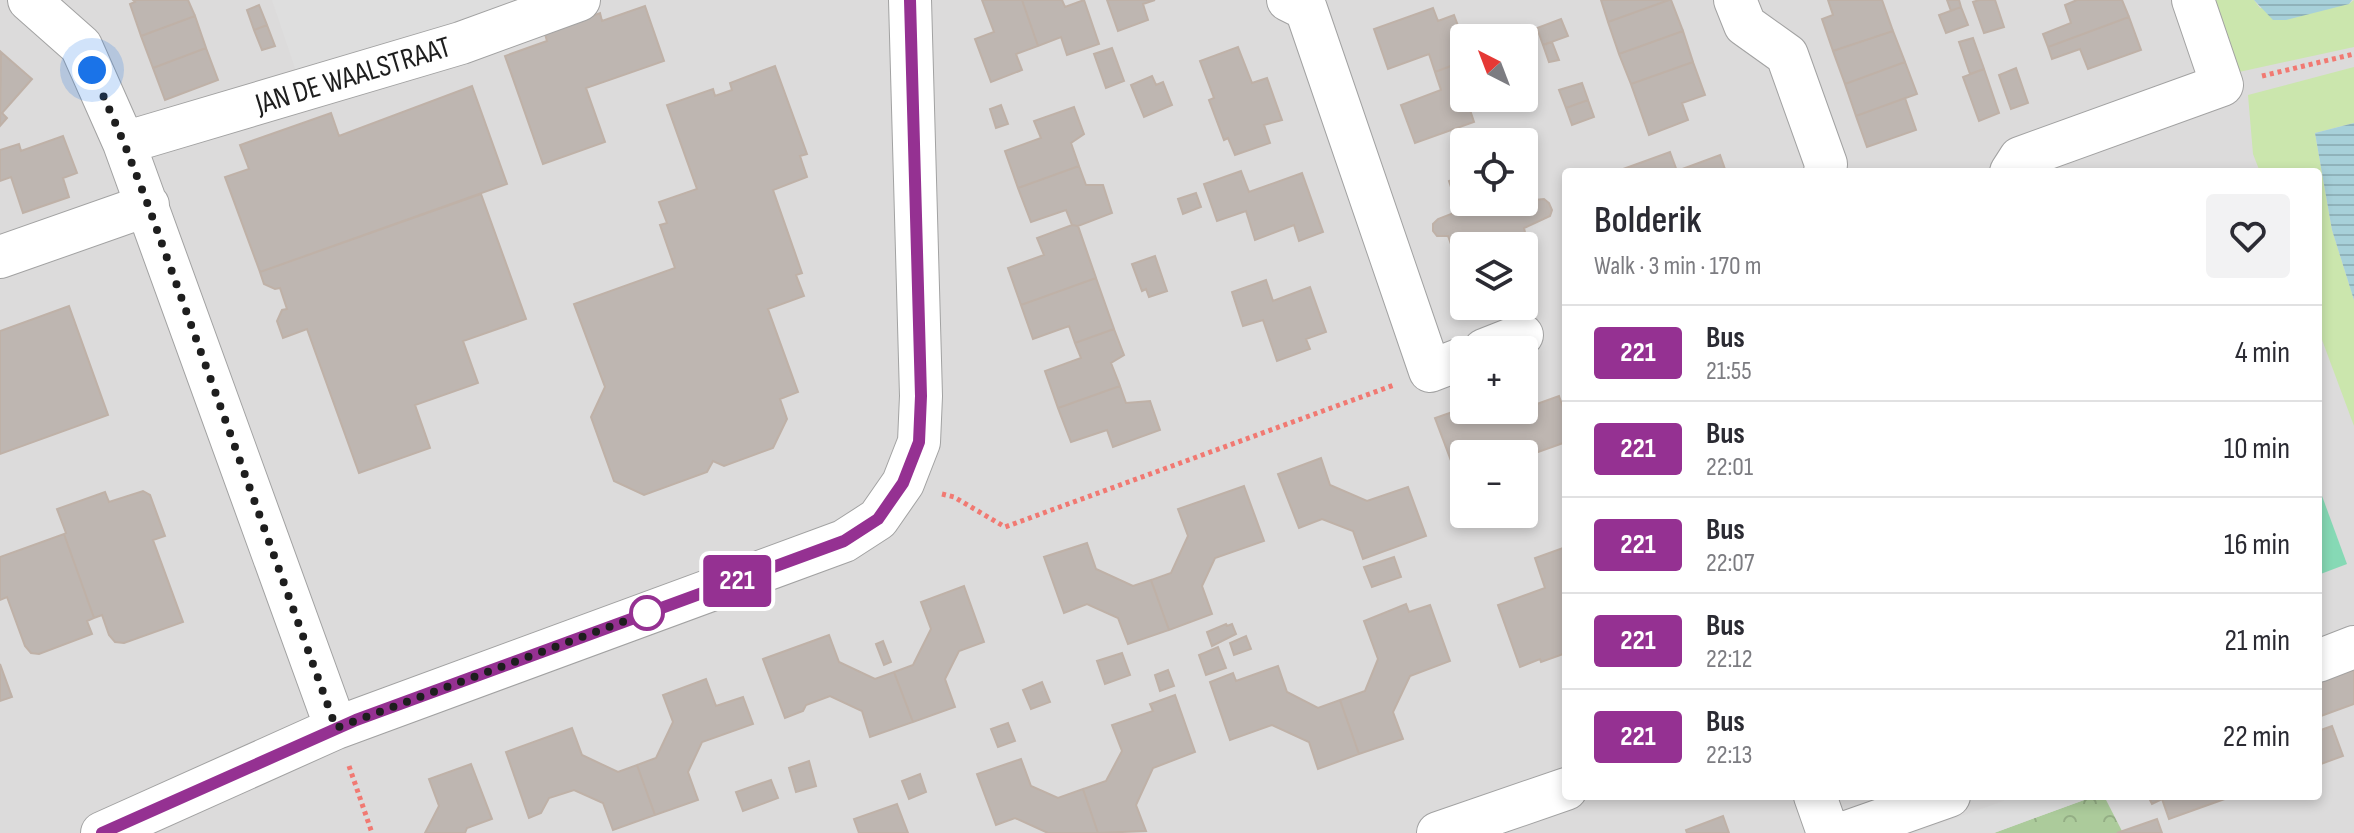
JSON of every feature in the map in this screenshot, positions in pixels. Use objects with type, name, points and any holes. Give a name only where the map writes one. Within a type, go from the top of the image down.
[{"type":"street","points":[[29,0],[81,46],[124,143],[336,728]]},
{"type":"street","name":"JAN DE WAALSTRAAT","points":[[124,143],[461,43],[579,0]]},
{"type":"street","points":[[102,833],[336,728],[844,541],[878,519],[903,483],[919,442],[921,396],[910,0]]},
{"type":"street","points":[[1288,0],[1306,9],[1447,364]]},
{"type":"street","points":[[1735,0],[1745,25],[1787,55],[1826,168]]},
{"type":"street","points":[[2014,168],[2020,158],[2222,85],[2193,0]]},
{"type":"street","points":[[0,257],[148,205]]},
{"type":"street","points":[[2322,659],[2354,647]]},
{"type":"street","points":[[1438,833],[1562,790]]},
{"type":"street","points":[[1816,800],[1828,833]]},
{"type":"street","points":[[1844,833],[1938,800]]},
{"type":"path","points":[[2222,85],[2354,54]]},
{"type":"path","points":[[903,483],[954,497],[1005,527],[1447,364]]},
{"type":"path","points":[[336,728],[372,833]]},
{"type":"shaded area","points":[[0,0],[2354,0],[2354,833],[0,833]]},
{"type":"shaded area","points":[[272,0],[563,0],[302,89]]},
{"type":"shaded area","points":[[2006,800],[2084,800],[1994,833],[1915,833]]},
{"type":"green space","points":[[2214,0],[2254,0],[2260,8],[2349,4],[2354,0],[2354,47],[2239,72]]},
{"type":"green space","points":[[2354,67],[2354,123],[2315,133],[2321,168],[2258,168],[2253,154],[2248,95]]},
{"type":"green space","points":[[2322,173],[2332,230],[2354,300],[2354,426],[2322,340]]},
{"type":"green space","points":[[2322,496],[2347,564],[2322,573]]},
{"type":"green space","points":[[2084,800],[2106,800],[2123,833],[1994,833]]},
{"type":"water","points":[[2254,0],[2352,0],[2349,4],[2286,20],[2273,20]]},
{"type":"water","points":[[2354,123],[2354,300],[2332,230],[2315,133]]},
{"type":"building","points":[[133,0],[188,0],[195,16],[141,36],[130,4],[135,2]]},
{"type":"building","points":[[982,0],[1022,0],[1038,46],[1016,54],[1022,70],[991,82],[975,39],[994,32]]},
{"type":"building","points":[[1022,0],[1062,0],[1065,7],[1084,0],[1099,44],[1067,55],[1061,37],[1038,46]]},
{"type":"building","points":[[1107,0],[1155,0],[1143,4],[1148,20],[1118,31]]},
{"type":"building","points":[[1601,0],[1669,0],[1608,22]]},
{"type":"building","points":[[1669,0],[1683,31],[1619,54],[1608,22]]},
{"type":"building","points":[[1828,0],[1882,0],[1893,31],[1833,51],[1822,19],[1833,15]]},
{"type":"building","points":[[1947,0],[1959,0],[1961,7],[1951,11]]},
{"type":"building","points":[[1995,0],[2004,27],[1984,33],[1973,2]]},
{"type":"building","points":[[2077,0],[2122,0],[2129,17],[2048,47],[2043,34],[2071,23],[2065,5]]},
{"type":"building","points":[[259,5],[267,25],[254,30],[247,10]]},
{"type":"building","points":[[645,6],[664,61],[586,88],[605,142],[543,164],[505,56],[547,41],[545,34],[600,13],[602,21]]},
{"type":"building","points":[[1961,7],[1968,25],[1946,33],[1939,15]]},
{"type":"building","points":[[1433,8],[1438,21],[1454,15],[1457,24],[1450,24],[1450,66],[1435,72],[1429,54],[1388,69],[1374,29]]},
{"type":"building","points":[[195,16],[206,48],[153,68],[141,36]]},
{"type":"building","points":[[2129,17],[2141,50],[2088,69],[2080,49],[2052,59],[2048,47]]},
{"type":"building","points":[[1561,19],[1568,36],[1543,45],[1538,28]]},
{"type":"building","points":[[267,25],[275,46],[262,50],[254,30]]},
{"type":"building","points":[[1683,31],[1693,62],[1631,84],[1619,54]]},
{"type":"building","points":[[1893,31],[1905,62],[1845,84],[1833,51]]},
{"type":"building","points":[[1973,38],[1984,69],[1970,74],[1959,42]]},
{"type":"building","points":[[1552,42],[1559,60],[1549,62],[1543,45]]},
{"type":"building","points":[[1238,47],[1252,83],[1267,78],[1282,120],[1264,125],[1270,143],[1235,155],[1228,138],[1224,140],[1209,100],[1214,98],[1200,61]]},
{"type":"building","points":[[206,48],[218,80],[165,100],[153,68]]},
{"type":"building","points":[[1112,48],[1124,81],[1106,88],[1094,54]]},
{"type":"building","points":[[1,52],[32,79],[2,113],[7,118],[0,126]]},
{"type":"building","points":[[1693,62],[1705,95],[1682,103],[1688,120],[1649,135],[1631,84]]},
{"type":"building","points":[[1905,62],[1917,94],[1856,116],[1845,84]]},
{"type":"building","points":[[775,66],[807,154],[800,156],[807,177],[773,190],[802,273],[796,275],[804,296],[768,309],[798,392],[780,399],[787,419],[773,448],[724,466],[713,461],[707,472],[644,495],[614,481],[591,417],[605,387],[574,304],[675,268],[660,225],[667,223],[659,202],[697,189],[667,105],[713,89],[715,96],[732,90],[730,83]]},
{"type":"building","points":[[1450,66],[1450,112],[1471,112],[1474,122],[1415,143],[1401,105],[1441,90],[1435,72]]},
{"type":"building","points":[[2016,68],[2028,103],[2011,109],[1999,75]]},
{"type":"building","points":[[1984,69],[1999,113],[1979,121],[1963,77]]},
{"type":"building","points":[[1152,76],[1156,85],[1163,82],[1172,105],[1144,117],[1131,85]]},
{"type":"building","points":[[1582,83],[1588,100],[1566,108],[1559,90]]},
{"type":"building","points":[[472,86],[507,184],[260,272],[225,177],[249,169],[240,145],[331,113],[339,136]]},
{"type":"building","points":[[1905,98],[1916,130],[1867,147],[1856,116]]},
{"type":"building","points":[[1588,100],[1594,117],[1572,125],[1566,108]]},
{"type":"building","points":[[1001,105],[1008,124],[996,128],[990,109]]},
{"type":"building","points":[[1074,107],[1084,134],[1071,143],[1079,166],[1018,188],[1005,151],[1041,138],[1034,121]]},
{"type":"building","points":[[63,136],[77,173],[63,178],[69,197],[23,213],[11,177],[0,181],[0,150],[19,144],[21,151]]},
{"type":"building","points":[[1670,152],[1676,168],[1626,168]]},
{"type":"building","points":[[1720,155],[1725,168],[1685,168]]},
{"type":"building","points":[[1079,166],[1086,185],[1103,185],[1112,213],[1078,226],[1072,225],[1066,210],[1031,222],[1018,188]]},
{"type":"building","points":[[1241,171],[1249,192],[1302,173],[1323,232],[1299,241],[1294,225],[1255,240],[1246,211],[1217,221],[1204,184]]},
{"type":"building","points":[[1196,193],[1201,207],[1183,214],[1178,199]]},
{"type":"building","points":[[481,194],[526,319],[463,341],[478,383],[415,405],[430,448],[359,473],[307,329],[283,338],[277,321],[282,310],[287,309],[280,288],[264,284],[260,272]]},
{"type":"building","points":[[1544,199],[1552,210],[1550,216],[1524,228],[1525,232],[1450,232],[1450,241],[1448,236],[1437,236],[1433,231],[1433,224],[1450,214],[1538,216],[1538,200]]},
{"type":"building","points":[[1072,225],[1078,226],[1096,278],[1021,305],[1008,268],[1044,255],[1037,238]]},
{"type":"building","points":[[1155,256],[1167,291],[1149,297],[1146,289],[1142,291],[1132,264]]},
{"type":"building","points":[[1096,278],[1114,329],[1075,343],[1069,326],[1033,339],[1021,305]]},
{"type":"building","points":[[1266,280],[1273,301],[1310,287],[1326,332],[1306,339],[1310,349],[1277,361],[1263,320],[1243,326],[1232,292]]},
{"type":"building","points":[[69,306],[108,415],[0,454],[0,331]]},
{"type":"building","points":[[1114,329],[1124,355],[1111,363],[1120,386],[1058,408],[1045,371],[1081,358],[1075,343]]},
{"type":"building","points":[[1120,386],[1126,403],[1150,401],[1160,430],[1113,447],[1107,430],[1071,442],[1058,408]]},
{"type":"building","points":[[1559,396],[1562,405],[1562,443],[1538,452],[1538,440],[1450,440],[1450,458],[1435,418],[1450,413],[1450,424],[1538,424],[1538,404]]},
{"type":"building","points":[[1321,458],[1330,485],[1367,501],[1408,487],[1426,536],[1363,559],[1353,531],[1322,519],[1299,528],[1278,474]]},
{"type":"building","points":[[1244,486],[1264,541],[1215,558],[1202,586],[1212,614],[1169,630],[1151,580],[1171,573],[1188,536],[1178,509]]},
{"type":"building","points":[[143,491],[150,495],[165,536],[153,540],[183,622],[124,643],[115,642],[102,615],[94,618],[57,509],[105,492],[109,502]]},
{"type":"building","points":[[64,534],[94,618],[87,621],[92,634],[39,654],[31,653],[25,646],[7,597],[0,600],[0,557]]},
{"type":"building","points":[[1087,543],[1096,569],[1133,586],[1151,580],[1169,630],[1128,644],[1118,618],[1087,604],[1064,613],[1044,557]]},
{"type":"building","points":[[1562,548],[1562,654],[1520,667],[1498,605],[1545,588],[1535,558]]},
{"type":"building","points":[[1394,557],[1401,577],[1372,587],[1364,567]]},
{"type":"building","points":[[964,586],[984,642],[959,651],[945,679],[955,707],[913,722],[894,672],[913,665],[931,629],[921,602]]},
{"type":"building","points":[[1406,604],[1409,612],[1430,605],[1450,661],[1410,676],[1393,712],[1403,739],[1359,754],[1340,700],[1365,691],[1378,659],[1364,621]]},
{"type":"building","points":[[1232,624],[1236,634],[1212,646],[1207,632]]},
{"type":"building","points":[[829,635],[839,662],[875,679],[894,672],[913,722],[870,737],[862,711],[830,696],[806,705],[803,711],[785,718],[763,659]]},
{"type":"building","points":[[1246,636],[1251,649],[1234,655],[1230,643]]},
{"type":"building","points":[[883,641],[891,662],[884,665],[876,644]]},
{"type":"building","points":[[1218,647],[1226,668],[1206,675],[1199,655]]},
{"type":"building","points":[[1122,653],[1130,675],[1105,684],[1097,661]]},
{"type":"building","points":[[0,664],[12,697],[0,701]]},
{"type":"building","points":[[1278,666],[1287,692],[1318,708],[1340,700],[1359,754],[1318,769],[1309,742],[1272,725],[1230,740],[1210,682],[1233,673],[1236,681]]},
{"type":"building","points":[[1168,670],[1174,686],[1160,691],[1155,675]]},
{"type":"building","points":[[2354,670],[2354,704],[2322,716],[2322,682]]},
{"type":"building","points":[[706,679],[716,706],[743,697],[753,724],[702,742],[688,772],[698,800],[655,815],[637,765],[656,758],[673,722],[663,695]]},
{"type":"building","points":[[1042,682],[1050,702],[1031,709],[1023,690]]},
{"type":"building","points":[[1175,695],[1195,752],[1153,768],[1136,805],[1146,831],[1098,833],[1083,789],[1106,781],[1122,751],[1112,725],[1153,711],[1150,704]]},
{"type":"building","points":[[1008,723],[1015,741],[998,747],[991,729]]},
{"type":"building","points":[[2332,726],[2343,756],[2322,764],[2322,730]]},
{"type":"building","points":[[572,728],[582,755],[618,772],[637,765],[655,815],[613,830],[603,803],[574,790],[549,798],[541,813],[529,818],[506,752]]},
{"type":"building","points":[[1021,759],[1031,786],[1058,798],[1083,789],[1098,833],[1048,833],[1015,818],[996,825],[977,774]]},
{"type":"building","points":[[809,761],[816,786],[796,792],[789,768]]},
{"type":"building","points":[[471,764],[492,819],[467,828],[465,833],[425,833],[439,806],[429,779]]},
{"type":"building","points":[[920,774],[926,792],[909,799],[902,781]]},
{"type":"building","points":[[771,780],[778,798],[743,811],[736,792]]},
{"type":"building","points":[[2162,800],[2222,800],[2169,819]]},
{"type":"building","points":[[897,804],[908,833],[859,833],[854,819]]},
{"type":"building","points":[[1723,816],[1729,833],[1687,833],[1686,830]]},
{"type":"building","points":[[2157,819],[2162,833],[2117,833]]},
{"type":"bus line","name":"221","points":[[102,833],[336,728],[844,541],[878,519],[903,483],[919,442],[921,396],[910,0]]},
{"type":"route","points":[[92,70],[148,205],[336,728],[647,613]]}]
